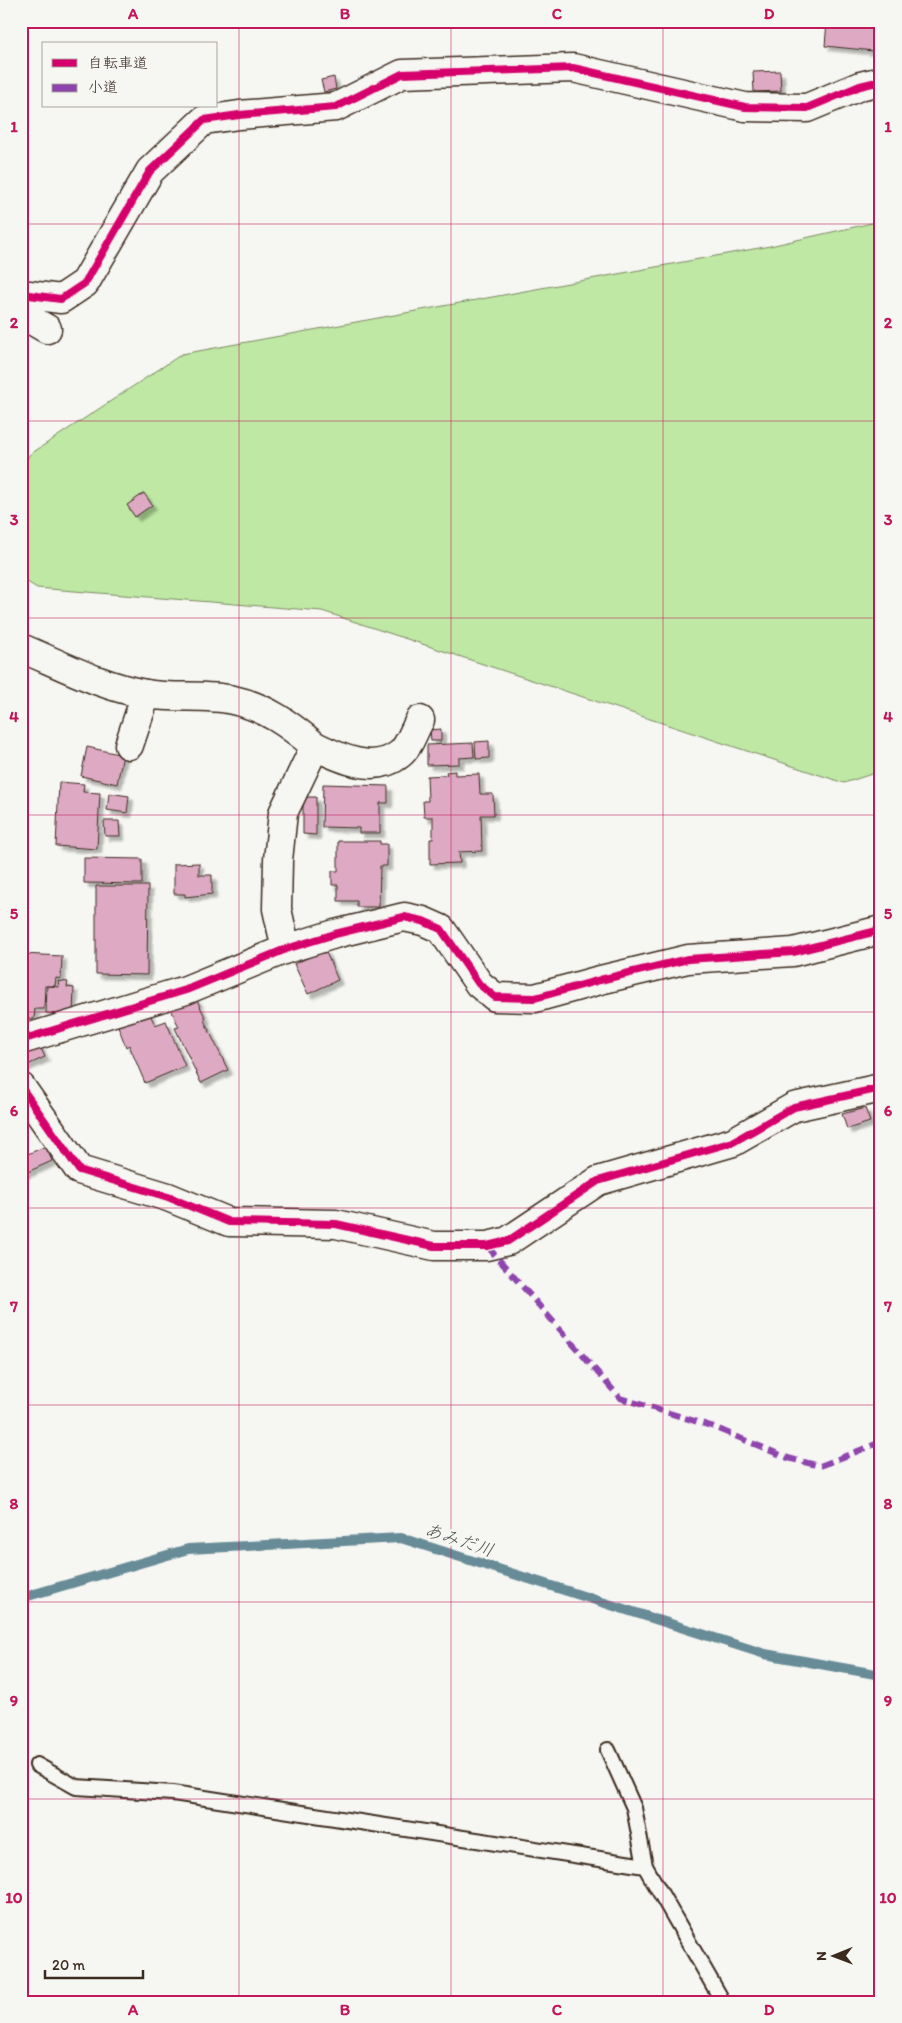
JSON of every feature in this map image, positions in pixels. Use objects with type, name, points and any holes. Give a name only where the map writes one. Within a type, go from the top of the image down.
[{"type":"street","points":[[21,294],[61,299],[85,283],[150,171],[204,120],[239,115],[336,107],[402,74],[573,68],[745,107],[806,108],[860,86],[881,81]]},
{"type":"street","points":[[21,314],[47,328]]},
{"type":"street","points":[[21,648],[110,685],[146,694],[233,700],[270,712],[315,746],[338,757],[358,763],[372,764],[400,754],[420,720]]},
{"type":"street","points":[[129,745],[146,694]]},
{"type":"street","points":[[286,949],[277,909],[278,860],[283,813],[315,746]]},
{"type":"street","points":[[21,1040],[186,990],[286,949],[404,917],[423,920],[441,930],[479,984],[495,997],[535,998],[688,959],[793,952],[881,930]]},
{"type":"street","points":[[21,1087],[78,1170],[168,1197],[229,1222],[336,1224],[434,1246],[487,1246],[508,1241],[598,1181],[733,1142],[794,1107],[881,1088]]},
{"type":"lane","points":[[608,1750],[634,1808],[645,1866],[723,2002]]},
{"type":"lane","points":[[37,1766],[76,1787],[173,1793],[645,1866]]},
{"type":"green space","points":[[881,221],[881,771],[844,783],[322,611],[37,588],[21,578],[21,472],[29,455],[182,354],[770,246]]},
{"type":"building","points":[[827,21],[876,21],[874,51],[825,46]]},
{"type":"building","points":[[780,71],[781,91],[754,92],[753,72]]},
{"type":"building","points":[[334,77],[336,89],[324,92],[321,80]]},
{"type":"building","points":[[144,493],[152,505],[135,517],[127,505]]},
{"type":"building","points":[[441,729],[441,741],[431,741],[430,730]]},
{"type":"building","points":[[489,741],[489,758],[476,759],[475,742]]},
{"type":"building","points":[[473,743],[474,757],[459,758],[459,764],[427,765],[427,745]]},
{"type":"building","points":[[87,747],[123,755],[117,784],[81,776]]},
{"type":"building","points":[[455,771],[455,775],[479,774],[480,794],[493,794],[494,815],[481,815],[482,851],[459,852],[460,863],[430,864],[430,839],[433,839],[433,817],[424,817],[423,801],[428,801],[427,776],[447,775],[446,772]]},
{"type":"building","points":[[59,782],[84,784],[83,792],[100,793],[97,849],[56,846]]},
{"type":"building","points":[[323,784],[388,786],[388,803],[380,803],[380,833],[359,833],[359,828],[322,827]]},
{"type":"building","points":[[109,793],[129,796],[127,813],[107,810]]},
{"type":"building","points":[[303,797],[316,797],[316,835],[303,834]]},
{"type":"building","points":[[104,821],[119,821],[120,836],[105,836]]},
{"type":"building","points":[[338,841],[380,841],[380,844],[387,844],[387,866],[380,866],[379,907],[357,907],[357,901],[338,901],[338,885],[332,885],[332,871],[338,871]]},
{"type":"building","points":[[84,858],[142,859],[142,884],[84,883]]},
{"type":"building","points":[[199,863],[199,875],[212,875],[212,894],[185,897],[185,894],[174,894],[174,864]]},
{"type":"building","points":[[96,886],[148,886],[147,975],[96,974]]},
{"type":"building","points":[[325,950],[338,980],[308,994],[294,964]]},
{"type":"building","points":[[23,954],[62,956],[61,979],[56,978],[55,986],[45,986],[44,1009],[35,1009],[34,1019],[21,1019]]},
{"type":"building","points":[[58,981],[68,982],[67,987],[74,988],[73,1015],[46,1013],[47,986],[59,987]]},
{"type":"building","points":[[196,998],[206,1019],[204,1020],[228,1070],[201,1083],[175,1028],[179,1027],[171,1010]]},
{"type":"building","points":[[149,1012],[155,1025],[166,1021],[185,1066],[145,1083],[129,1045],[126,1047],[118,1026]]},
{"type":"building","points":[[39,1044],[45,1057],[23,1067],[21,1052]]},
{"type":"building","points":[[865,1108],[870,1122],[847,1129],[842,1114]]},
{"type":"building","points":[[46,1146],[52,1161],[21,1175],[21,1157]]},
{"type":"waterway","name":"あみだ川","points":[[21,1598],[188,1549],[401,1538],[765,1654],[881,1675]]},
{"type":"marked path","points":[[487,1246],[620,1398],[711,1426],[788,1458],[820,1466],[881,1442]]},
{"type":"cycle path","points":[[21,294],[61,299],[85,283],[150,171],[204,120],[239,115],[336,107],[402,74],[573,68],[745,107],[807,108],[860,86],[881,81]]},
{"type":"cycle path","points":[[21,1040],[186,990],[286,949],[335,934],[404,917],[423,921],[441,929],[479,984],[495,997],[535,998],[688,959],[793,952],[881,930]]},
{"type":"cycle path","points":[[21,1087],[79,1170],[168,1197],[229,1222],[336,1224],[434,1246],[487,1246],[508,1241],[598,1181],[733,1142],[794,1107],[881,1088]]}]
